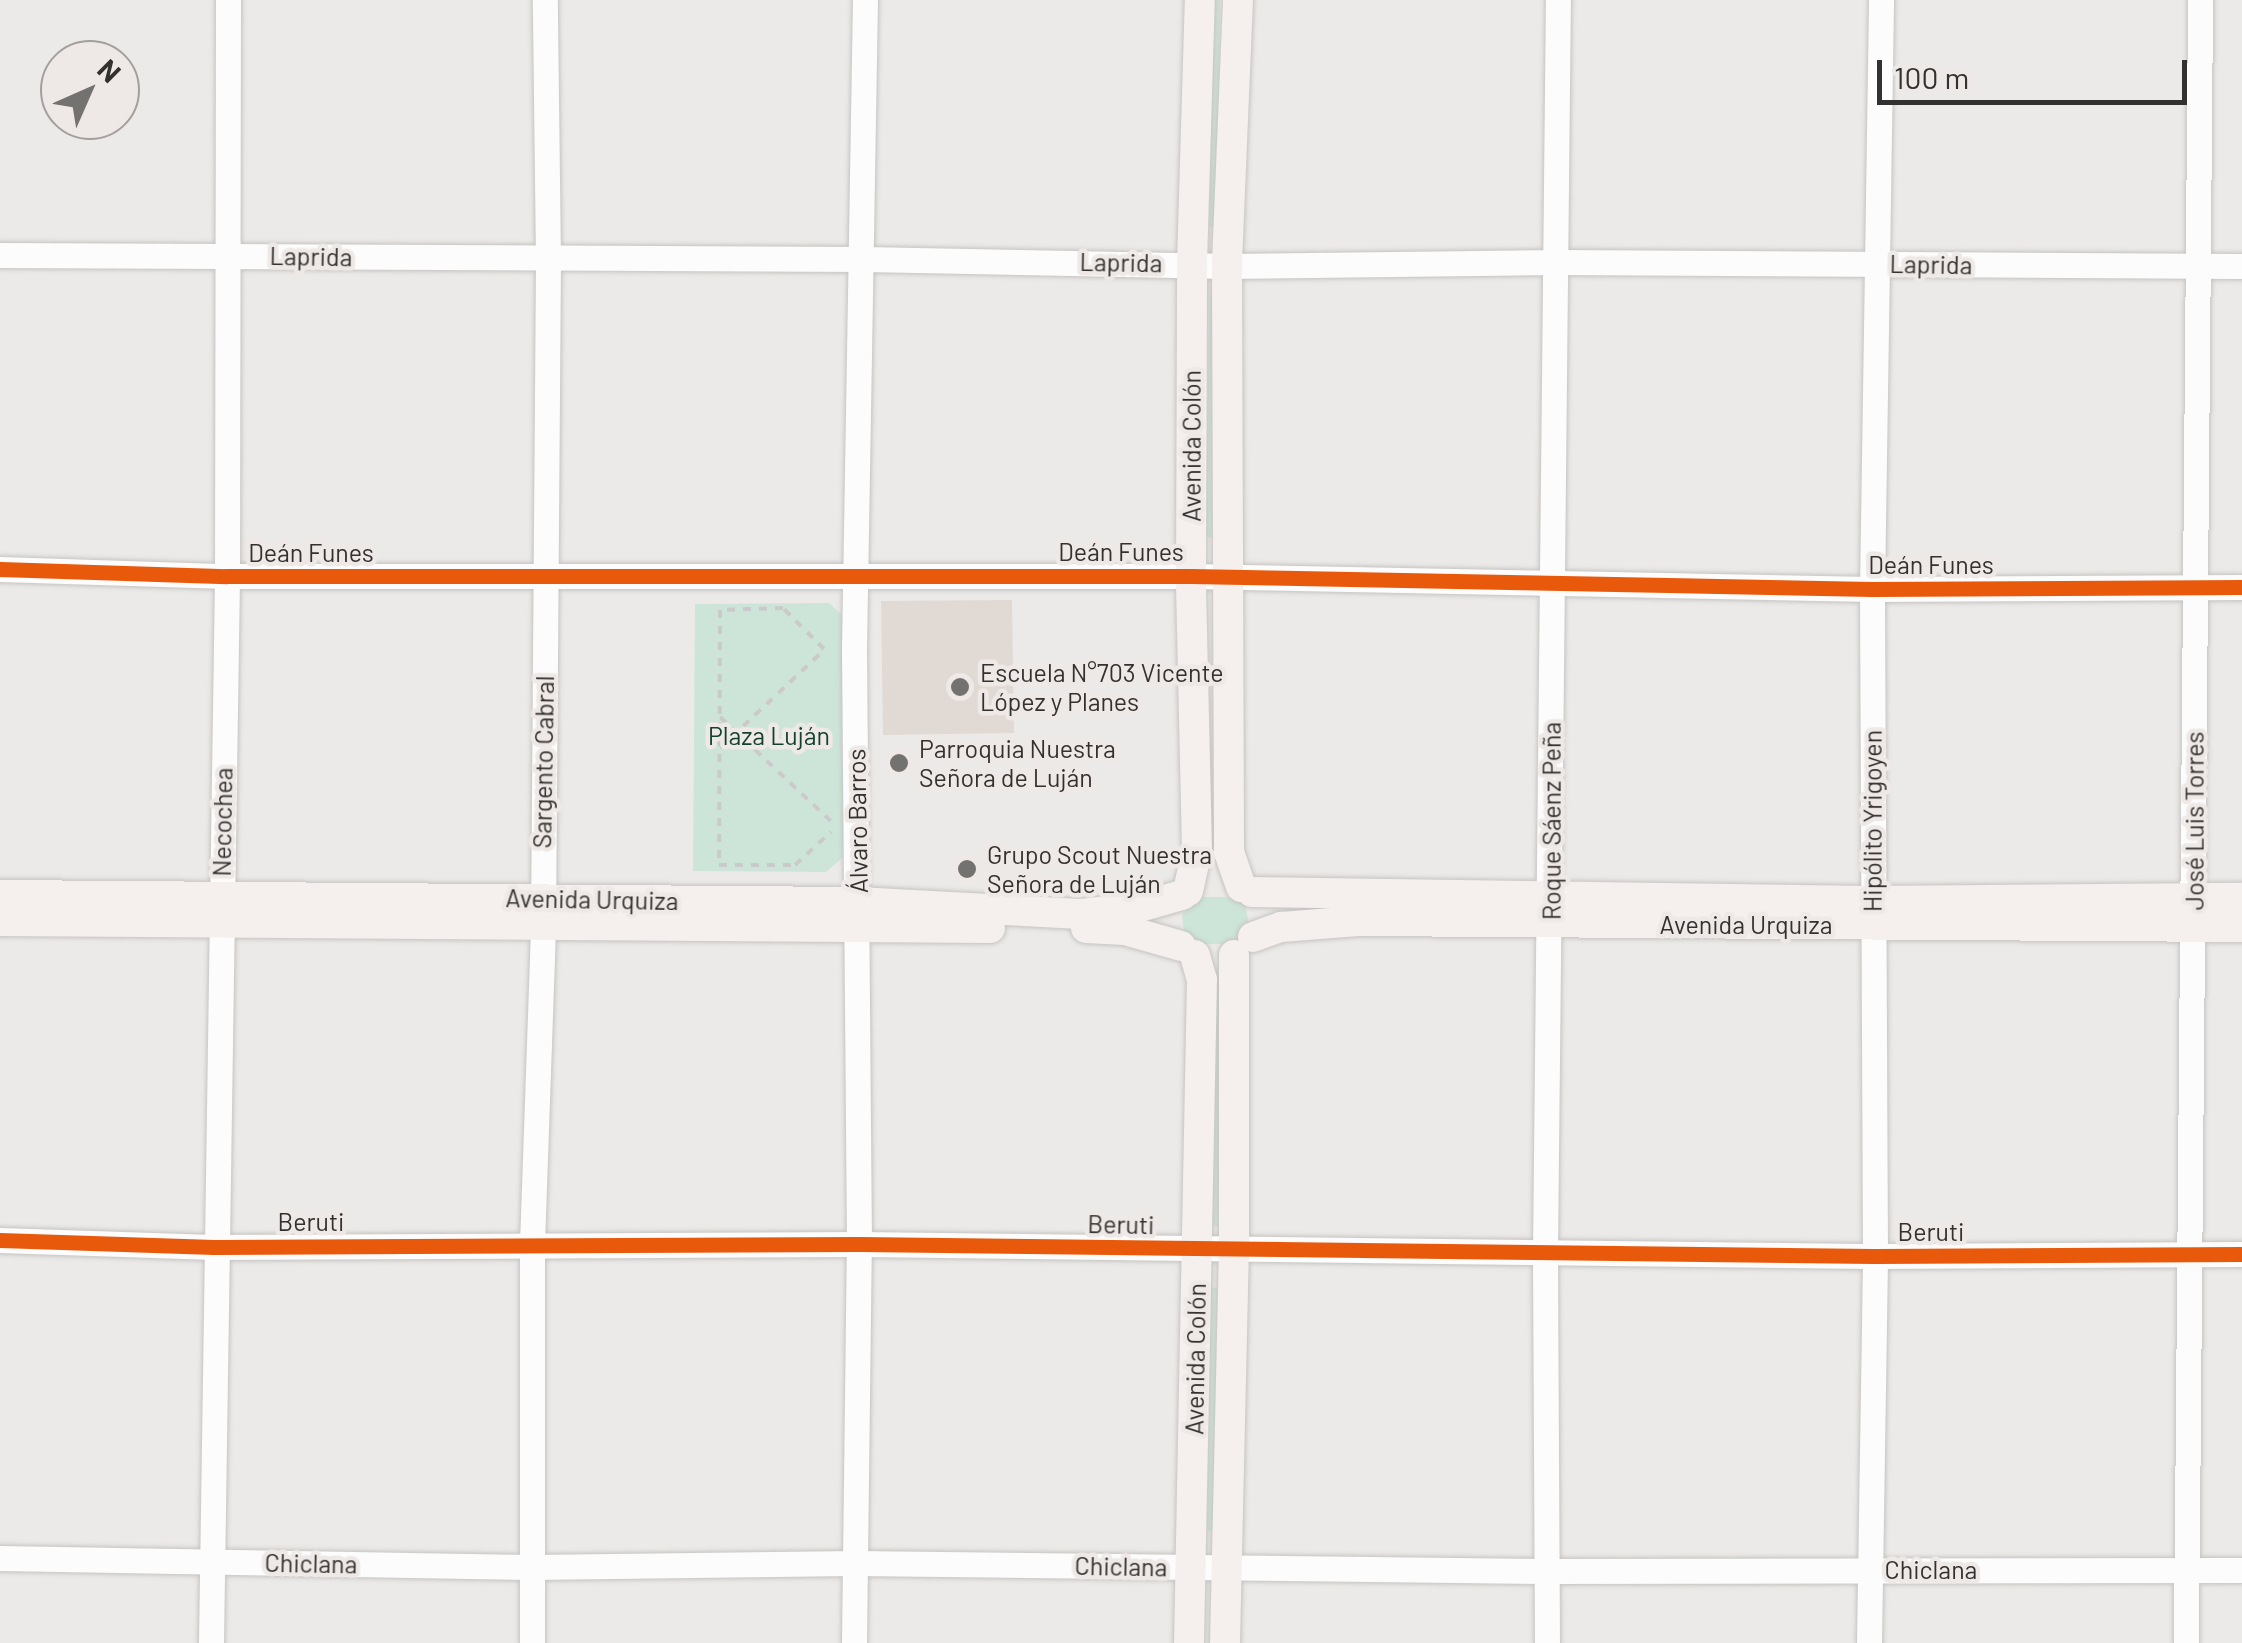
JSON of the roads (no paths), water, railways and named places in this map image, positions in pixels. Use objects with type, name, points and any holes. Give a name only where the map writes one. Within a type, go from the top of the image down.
[{"type":"main road","name":"Avenida Colón","points":[[1185,893],[1197,850],[1191,576],[1192,263],[1200,0]]},
{"type":"main road","name":"Avenida Colón","points":[[1238,0],[1228,266],[1229,852],[1246,889]]},
{"type":"main road","points":[[1204,885],[1246,889],[1264,914],[1243,946],[1214,959],[1188,951],[1171,920],[1185,893],[1204,885]]},
{"type":"main road","name":"Avenida Urquiza","points":[[1246,889],[1552,908],[1872,913],[2194,912],[2242,898]]},
{"type":"main road","name":"Avenida Urquiza","points":[[0,895],[220,908],[858,915],[1080,914],[1136,908],[1185,893]]},
{"type":"main road","name":"Avenida Urquiza","points":[[0,921],[220,908]]},
{"type":"main road","name":"Avenida Urquiza","points":[[1243,946],[1281,927],[1552,908]]},
{"type":"main road","name":"Avenida Urquiza","points":[[2194,912],[2242,927]]},
{"type":"main road","name":"Avenida Urquiza","points":[[858,915],[1106,928],[1188,951]]},
{"type":"main road","name":"Avenida Colón","points":[[1225,1643],[1243,946]]},
{"type":"main road","name":"Avenida Colón","points":[[1188,951],[1202,980],[1189,1643]]},
{"type":"street","name":"Necochea","points":[[211,1643],[227,576],[228,0]]},
{"type":"street","name":"Sargento Cabral","points":[[532,1643],[532,1244],[542,913],[548,261],[546,0]]},
{"type":"street","name":"Álvaro Barros","points":[[854,1643],[858,915],[854,649],[866,0]]},
{"type":"street","name":"Roque Sáenz Peña","points":[[1547,1643],[1545,1253],[1552,908],[1550,580],[1558,0]]},
{"type":"street","name":"Hipólito Yrigoyen","points":[[1869,1643],[1874,1256],[1872,589],[1881,0]]},
{"type":"street","name":"José Luis Torres","points":[[2186,1643],[2200,0]]},
{"type":"street","name":"Laprida","points":[[0,255],[230,254],[548,261],[863,259],[1228,266],[1556,262],[2242,266]]},
{"type":"street","name":"Deán Funes","points":[[0,570],[227,576],[545,578],[856,574],[1550,580],[1872,589],[2242,588]]},
{"type":"street","name":"Beruti","points":[[0,1240],[214,1247],[858,1244],[1874,1256],[2242,1254]]},
{"type":"street","name":"Chiclana","points":[[0,1558],[532,1567],[854,1563],[1546,1571],[2242,1570]]},
{"type":"place","name":"Escuela N°703 Vicente López y Planes","points":[[960,687]]},
{"type":"place","name":"Parroquia Nuestra Señora de Luján","points":[[899,763]]},
{"type":"place","name":"Grupo Scout Nuestra Señora de Luján","points":[[967,869]]},
{"type":"park label","name":"Plaza Luján","points":[[769,735]]}]
